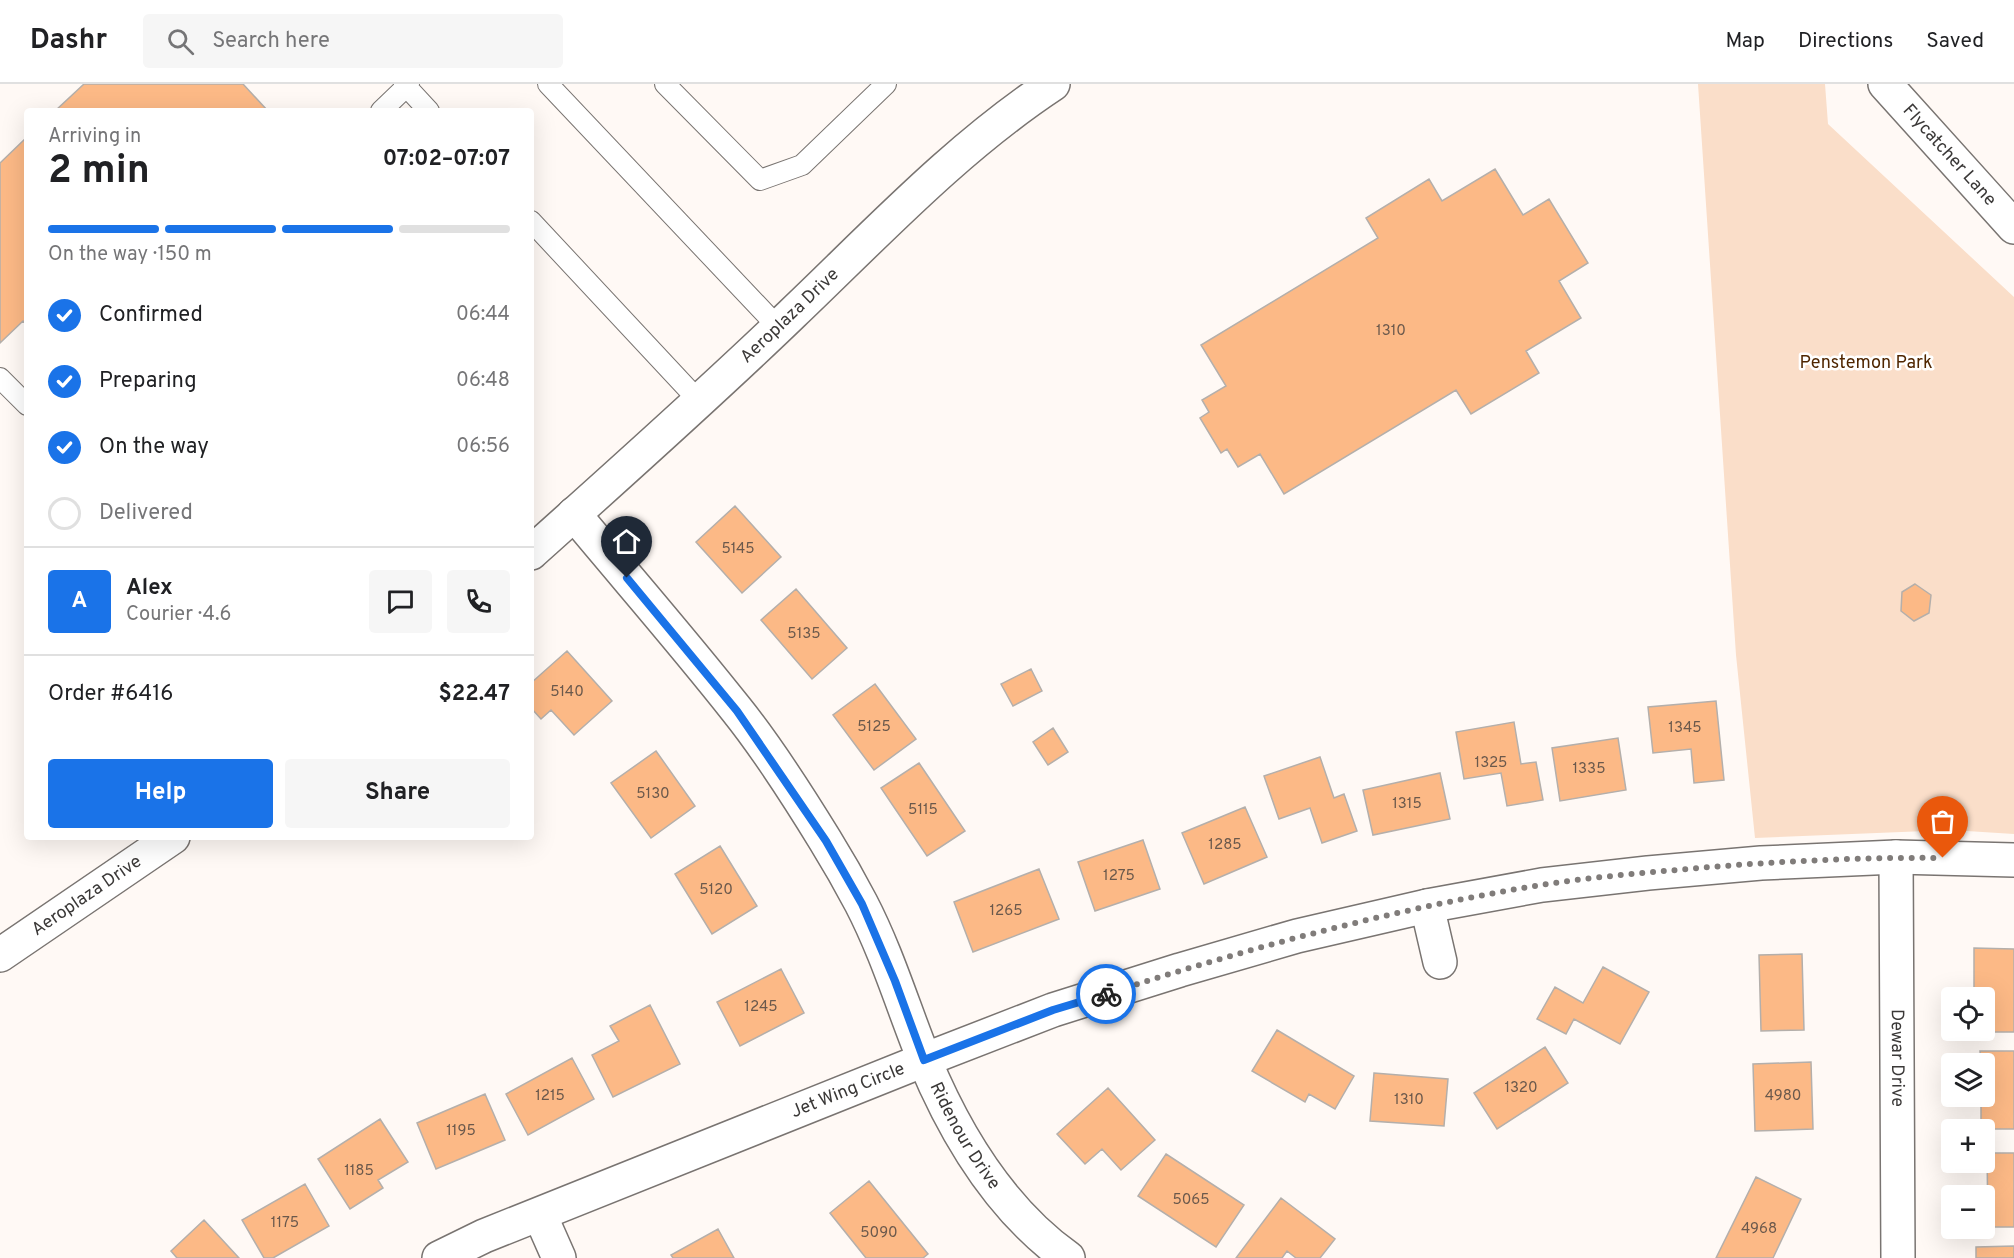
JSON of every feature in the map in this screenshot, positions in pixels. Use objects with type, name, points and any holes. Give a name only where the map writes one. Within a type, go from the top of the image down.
[{"type":"street","name":"Aeroplaza Drive","points":[[534,550],[699,401],[957,156],[1022,104],[1053,84]]},
{"type":"street","name":"Flycatcher Lane","points":[[1885,84],[2014,227]]},
{"type":"street","name":"Ridenour Drive","points":[[574,514],[737,711],[820,831],[862,904],[895,981],[924,1060],[956,1123],[985,1171],[1028,1224],[1068,1258]]},
{"type":"street","name":"Aeroplaza Drive","points":[[0,955],[169,840]]},
{"type":"street","name":"Jet Wing Circle","points":[[439,1258],[484,1236],[1053,1010],[1297,936],[1427,906],[1542,885],[1648,873],[1761,863],[1896,857],[2014,860]]},
{"type":"street","name":"Dewar Drive","points":[[1896,857],[1898,1258]]},
{"type":"street","points":[[1427,906],[1440,962]]},
{"type":"street","points":[[540,1215],[559,1258]]},
{"type":"lane","points":[[548,84],[778,327]]},
{"type":"lane","points":[[665,84],[760,180],[802,165],[886,84]]},
{"type":"lane","points":[[384,108],[406,85],[426,108]]},
{"type":"lane","points":[[534,224],[699,401]]},
{"type":"lane","points":[[0,378],[24,402]]},
{"type":"green space","name":"Penstemon Park","points":[[1698,84],[1825,84],[1828,124],[2014,297],[2014,834],[1951,830],[1755,838],[1736,655]]},
{"type":"building","points":[[84,84],[243,84],[265,108],[58,108]]},
{"type":"building","points":[[24,140],[24,322],[0,343],[0,163]]},
{"type":"building","points":[[1495,169],[1523,215],[1549,199],[1588,263],[1559,281],[1581,318],[1526,351],[1539,373],[1471,414],[1456,390],[1284,494],[1260,454],[1238,467],[1227,449],[1221,453],[1200,418],[1209,412],[1202,400],[1226,386],[1201,345],[1378,238],[1366,218],[1429,179],[1442,201]]},
{"type":"building","points":[[735,506],[781,557],[742,593],[696,542]]},
{"type":"building","points":[[1915,584],[1931,595],[1929,613],[1914,621],[1901,611],[1902,592]]},
{"type":"building","points":[[796,589],[847,648],[812,679],[761,620]]},
{"type":"building","points":[[567,651],[612,701],[574,735],[551,710],[541,719],[534,711],[534,680]]},
{"type":"building","points":[[1031,669],[1042,691],[1013,706],[1001,684]]},
{"type":"building","points":[[875,684],[916,739],[874,770],[833,715]]},
{"type":"building","points":[[1716,701],[1724,780],[1694,783],[1691,749],[1653,753],[1648,707]]},
{"type":"building","points":[[1514,722],[1521,764],[1536,762],[1543,800],[1507,806],[1501,773],[1464,779],[1456,732]]},
{"type":"building","points":[[1053,728],[1068,752],[1048,765],[1033,742]]},
{"type":"building","points":[[1618,738],[1626,790],[1560,801],[1552,748]]},
{"type":"building","points":[[656,751],[695,806],[651,838],[611,783]]},
{"type":"building","points":[[1320,757],[1334,798],[1344,794],[1357,831],[1322,843],[1310,808],[1279,819],[1264,776]]},
{"type":"building","points":[[919,763],[965,831],[927,856],[881,788]]},
{"type":"building","points":[[1440,773],[1450,819],[1373,835],[1363,790]]},
{"type":"building","points":[[1245,807],[1267,857],[1204,884],[1182,833]]},
{"type":"building","points":[[1143,840],[1160,889],[1095,911],[1078,862]]},
{"type":"building","points":[[720,846],[757,906],[712,934],[675,874]]},
{"type":"building","points":[[1039,869],[1059,919],[973,952],[954,902]]},
{"type":"building","points":[[1974,948],[2014,949],[2014,1032],[1995,1032],[1995,987],[1974,987]]},
{"type":"building","points":[[1802,954],[1804,1030],[1761,1031],[1759,955]]},
{"type":"building","points":[[1603,967],[1649,992],[1620,1044],[1574,1019],[1566,1034],[1537,1019],[1555,987],[1583,1003]]},
{"type":"building","points":[[781,969],[804,1013],[740,1046],[717,1002]]},
{"type":"building","points":[[650,1005],[680,1064],[613,1097],[592,1055],[619,1041],[610,1026]]},
{"type":"building","points":[[1277,1030],[1354,1076],[1335,1109],[1309,1094],[1305,1102],[1252,1071]]},
{"type":"building","points":[[1545,1047],[1568,1083],[1497,1129],[1474,1093]]},
{"type":"building","points":[[1980,1051],[2014,1051],[2014,1129],[1995,1129],[1995,1119],[1981,1119],[1981,1107],[1995,1107],[1995,1053],[1980,1053]]},
{"type":"building","points":[[572,1058],[594,1099],[528,1135],[506,1094]]},
{"type":"building","points":[[1811,1062],[1813,1129],[1755,1131],[1753,1064]]},
{"type":"building","points":[[1374,1073],[1448,1079],[1444,1126],[1370,1121]]},
{"type":"building","points":[[1108,1088],[1155,1140],[1121,1170],[1102,1149],[1085,1164],[1057,1134]]},
{"type":"building","points":[[485,1094],[505,1140],[436,1169],[417,1123]]},
{"type":"building","points":[[380,1119],[408,1162],[378,1180],[383,1188],[350,1209],[318,1159]]},
{"type":"building","points":[[1995,1153],[2014,1153],[2014,1227],[1995,1227],[1995,1185],[1987,1185],[1987,1173],[1995,1173]]},
{"type":"building","points":[[1166,1154],[1244,1205],[1216,1247],[1138,1196]]},
{"type":"building","points":[[1756,1177],[1801,1199],[1773,1258],[1716,1258]]},
{"type":"building","points":[[869,1181],[928,1254],[923,1258],[866,1258],[830,1213]]},
{"type":"building","points":[[305,1184],[329,1226],[273,1258],[264,1258],[242,1220]]},
{"type":"building","points":[[1281,1198],[1335,1239],[1320,1258],[1296,1258],[1287,1251],[1282,1258],[1236,1258]]},
{"type":"building","points":[[204,1220],[239,1258],[177,1258],[171,1251]]},
{"type":"building","points":[[718,1229],[734,1258],[673,1258],[671,1255]]},
{"type":"building","points":[[2014,1246],[2014,1258],[1976,1258],[1976,1247]]},
{"type":"way so far","points":[[1106,994],[1297,936],[1427,906],[1542,885],[1761,863],[1896,857],[1943,858]]},
{"type":"route","points":[[627,578],[737,711],[784,776],[826,841],[862,904],[895,981],[924,1060],[1053,1010],[1106,994]]}]
